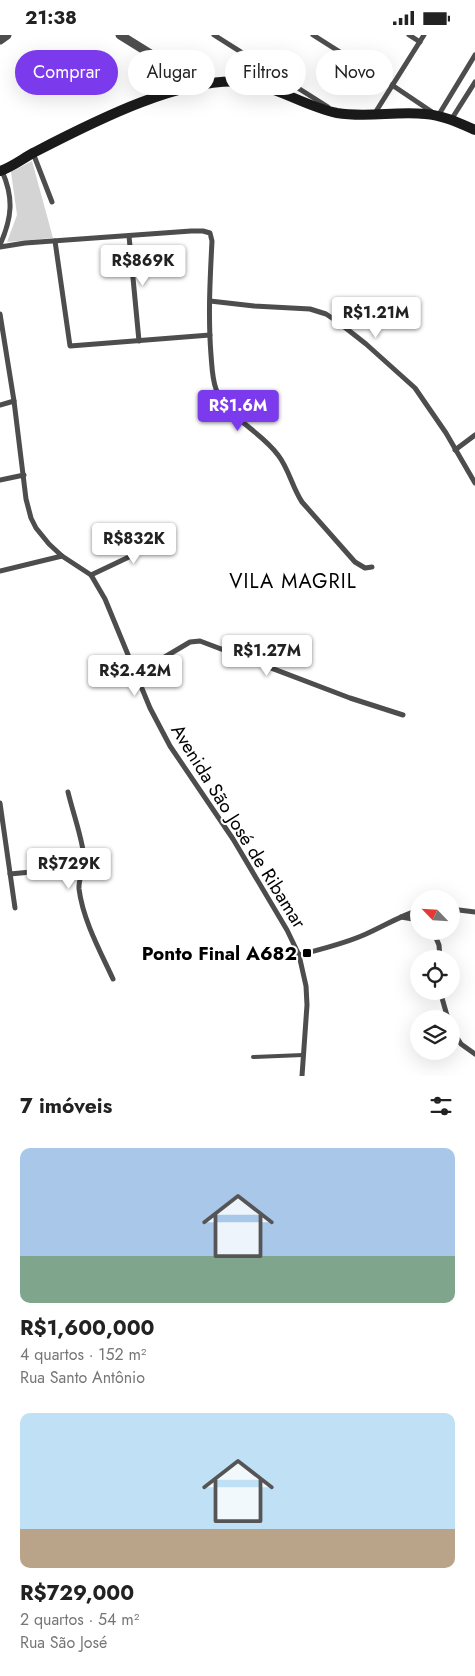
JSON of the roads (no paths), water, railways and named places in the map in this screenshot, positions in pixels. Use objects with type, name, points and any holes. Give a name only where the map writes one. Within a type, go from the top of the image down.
[{"type":"main road","points":[[215,82],[250,83],[309,105],[337,113],[420,113],[438,116],[475,130]]},
{"type":"main road","points":[[1,171],[125,109],[164,95]]},
{"type":"street","points":[[0,40],[7,35]]},
{"type":"street","points":[[120,35],[144,50]]},
{"type":"street","points":[[214,35],[337,113]]},
{"type":"street","points":[[313,35],[337,50]]},
{"type":"street","points":[[409,35],[420,41]]},
{"type":"street","points":[[393,83],[424,35]]},
{"type":"street","points":[[393,86],[438,116],[475,55]]},
{"type":"street","points":[[451,121],[475,82]]},
{"type":"street","points":[[374,114],[386,95]]},
{"type":"street","points":[[34,153],[52,202]]},
{"type":"street","points":[[0,246],[10,217],[10,198],[7,182],[1,171]]},
{"type":"street","points":[[0,246],[208,231],[212,237],[210,335],[212,375],[216,390],[231,411],[277,453],[287,470],[297,495],[306,507],[355,562],[365,568],[372,567]]},
{"type":"street","points":[[129,236],[139,341]]},
{"type":"street","points":[[55,241],[70,346],[210,335]]},
{"type":"street","points":[[210,301],[254,306],[299,307],[326,314],[366,344],[415,388],[427,404],[475,483]]},
{"type":"street","name":"Avenida São José de Ribamar","points":[[0,315],[14,401],[28,509],[31,518],[41,535],[62,556],[91,575],[105,599],[150,708],[170,746],[232,839],[287,930],[303,969],[306,995],[302,1076]]},
{"type":"street","points":[[0,405],[14,401]]},
{"type":"street","points":[[455,450],[475,435]]},
{"type":"street","points":[[0,480],[24,475]]},
{"type":"street","points":[[91,575],[169,538]]},
{"type":"street","points":[[0,571],[62,556]]},
{"type":"street","points":[[136,674],[190,642],[200,641],[350,698],[403,715]]},
{"type":"street","points":[[68,792],[84,855],[84,867],[79,888],[96,942],[113,979]]},
{"type":"street","points":[[0,803],[15,909]]},
{"type":"street","points":[[10,874],[84,867]]},
{"type":"street","points":[[460,910],[475,911]]},
{"type":"street","points":[[298,955],[364,935],[398,917],[410,913]]},
{"type":"street","points":[[398,917],[410,919]]},
{"type":"street","points":[[460,1042],[475,1054]]},
{"type":"lane","points":[[253,1057],[304,1055]]},
{"type":"place","name":"Ponto Final A682","points":[[307,953]]},
{"type":"district","name":"VILA MAGRIL","points":[[293,581]]}]
